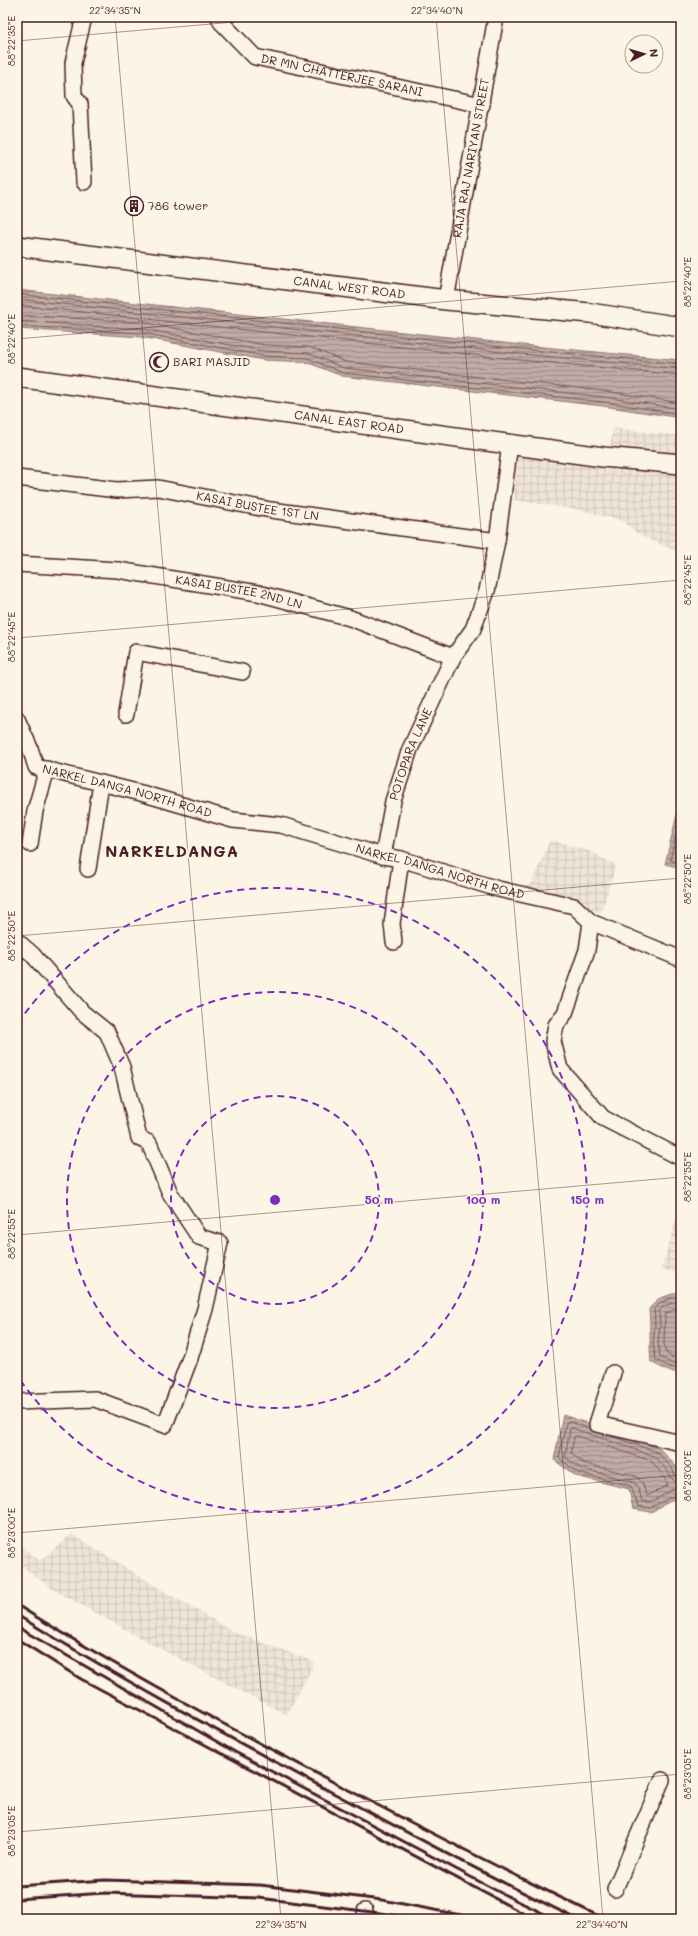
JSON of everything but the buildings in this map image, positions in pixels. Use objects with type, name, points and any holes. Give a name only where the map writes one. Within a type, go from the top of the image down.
[{"type":"main road","name":"CANAL WEST ROAD","points":[[17,246],[446,300],[590,313],[681,327]]},
{"type":"main road","name":"CANAL EAST ROAD","points":[[17,377],[603,457],[681,464]]},
{"type":"street","points":[[84,17],[73,63],[74,96],[80,104],[84,182]]},
{"type":"street","name":"DR MN CHATTERJEE SARANI","points":[[219,17],[221,22],[255,57],[482,106]]},
{"type":"street","name":"RAJA RAJ NARIYAN STREET","points":[[446,300],[482,106],[496,17]]},
{"type":"street","points":[[497,541],[510,444]]},
{"type":"street","name":"KASAI BUSTEE 1ST LN","points":[[17,478],[117,490],[158,488],[271,510],[497,541]]},
{"type":"street","name":"POTOPARA LANE","points":[[383,856],[393,801],[410,749],[453,657],[473,629],[487,592],[497,541]]},
{"type":"street","name":"KASAI BUSTEE 2ND LN","points":[[17,564],[118,570],[258,593],[350,618],[453,657]]},
{"type":"street","points":[[126,714],[136,652],[242,672]]},
{"type":"street","name":"NARKEL DANGA NORTH ROAD","points":[[17,719],[30,748],[36,767],[101,783],[233,820],[281,825],[383,856],[401,859],[498,889],[574,906],[592,922],[681,959]]},
{"type":"street","points":[[30,844],[35,811],[47,770]]},
{"type":"street","points":[[88,869],[101,783]]},
{"type":"street","points":[[394,942],[392,924],[401,859]]},
{"type":"street","points":[[592,922],[587,950],[565,1012],[556,1025],[553,1042],[560,1069],[603,1118],[681,1158]]},
{"type":"street","points":[[17,941],[32,954],[82,1012],[107,1032],[122,1067],[139,1138],[149,1143],[170,1193],[199,1237],[220,1243],[205,1309],[190,1358],[165,1425],[94,1399],[17,1402]]},
{"type":"street","points":[[613,1372],[598,1424],[681,1443]]},
{"type":"street","points":[[614,1889],[662,1780]]},
{"type":"shaded area","points":[[613,428],[681,436],[681,553],[641,536],[622,521],[580,510],[514,500],[518,454],[607,469]]},
{"type":"shaded area","points":[[550,840],[587,850],[616,865],[601,913],[530,887]]},
{"type":"shaded area","points":[[681,1203],[681,1274],[661,1270]]},
{"type":"shaded area","points":[[72,1534],[157,1587],[234,1632],[315,1662],[287,1715],[155,1646],[54,1590],[17,1563],[17,1543],[40,1561]]},
{"type":"water","points":[[17,290],[522,345],[681,360],[681,418],[603,406],[342,376],[306,362],[263,360],[141,337],[17,329]]},
{"type":"water","points":[[681,798],[681,868],[665,864]]},
{"type":"water","points":[[681,1291],[681,1373],[668,1371],[651,1362],[649,1309],[658,1299]]},
{"type":"water","points":[[563,1415],[659,1448],[675,1465],[681,1477],[681,1495],[651,1512],[633,1509],[629,1489],[576,1476],[554,1460]]},
{"type":"railway","points":[[17,1605],[96,1653],[257,1742],[438,1836],[605,1919]]},
{"type":"railway","points":[[17,1615],[135,1685],[255,1751],[456,1858],[577,1919]]},
{"type":"railway","points":[[17,1627],[235,1752],[501,1893],[555,1919]]},
{"type":"railway","points":[[17,1639],[81,1679],[534,1919]]},
{"type":"railway","points":[[17,1886],[105,1880],[260,1885],[382,1900],[482,1919]]},
{"type":"railway","points":[[17,1899],[105,1893],[259,1898],[416,1919]]},
{"type":"place","name":"786 tower","points":[[134,206]]},
{"type":"place","name":"BARI MASJID","points":[[159,362]]},
{"type":"district","name":"NARKELDANGA","points":[[172,851]]}]
